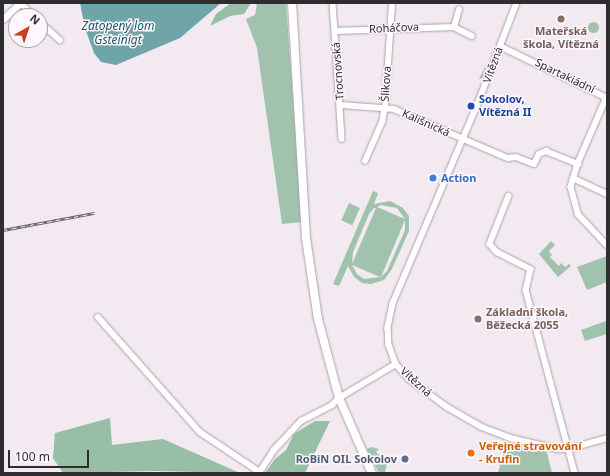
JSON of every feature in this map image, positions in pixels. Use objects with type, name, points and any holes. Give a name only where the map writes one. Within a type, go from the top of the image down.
[{"type":"main road","points":[[292,3],[306,238],[318,319],[339,398],[372,473]]},
{"type":"street","points":[[3,19],[21,3]]},
{"type":"street","name":"Trocnovská","points":[[333,3],[341,105],[342,139]]},
{"type":"street","name":"Šlikova","points":[[365,161],[382,122],[385,107],[392,3]]},
{"type":"street","name":"Vítězná","points":[[517,3],[463,138],[393,304],[388,338],[396,364],[418,387],[482,427],[510,438],[569,449]]},
{"type":"street","points":[[454,27],[459,10]]},
{"type":"street","name":"Roháčova","points":[[335,31],[454,27],[472,36]]},
{"type":"street","points":[[48,29],[60,40]]},
{"type":"street","name":"Spartakiádní","points":[[500,46],[607,97]]},
{"type":"street","points":[[607,97],[573,178],[572,196],[575,209],[607,245]]},
{"type":"street","name":"Kališnická","points":[[341,105],[385,107],[463,138],[508,158],[516,157],[534,164],[543,151],[578,164]]},
{"type":"street","points":[[573,178],[607,194]]},
{"type":"street","points":[[509,196],[490,244],[496,252],[524,264],[531,269],[526,290],[575,473]]},
{"type":"street","points":[[98,317],[200,432],[259,472],[290,430],[306,418],[332,405],[339,398],[396,364]]},
{"type":"street","points":[[569,449],[607,438]]},
{"type":"green space","points":[[231,3],[251,3],[244,14],[230,16],[210,26],[216,14]]},
{"type":"green space","points":[[257,3],[286,3],[302,222],[282,224],[257,48],[246,19],[255,15]]},
{"type":"green space","points":[[593,21],[597,23],[599,27],[597,31],[593,33],[589,31],[587,27],[589,23]]},
{"type":"green space","points":[[487,63],[490,64],[486,76],[479,79]]},
{"type":"green space","points":[[373,191],[378,193],[374,204],[390,201],[403,208],[409,216],[409,231],[392,269],[384,280],[371,284],[362,283],[354,277],[348,266],[339,286],[333,284]],"holes":[[[381,205],[397,208],[405,219],[377,207]],[[374,208],[376,208],[352,264],[353,252],[369,214]],[[405,220],[405,230],[387,271],[381,277]],[[352,265],[380,277],[364,279],[357,274]]]},
{"type":"green space","points":[[349,203],[360,208],[352,225],[341,220]]},
{"type":"green space","points":[[551,241],[555,245],[549,251],[552,255],[550,257],[559,266],[561,263],[565,267],[569,264],[571,266],[558,277],[539,254]]},
{"type":"green space","points":[[607,256],[607,282],[587,290],[577,267]]},
{"type":"green space","points":[[606,321],[607,334],[585,341],[581,330]]},
{"type":"green space","points":[[110,418],[112,445],[163,439],[240,473],[155,471],[63,473],[53,458],[55,433]]},
{"type":"green space","points":[[315,421],[330,421],[305,473],[265,473],[275,459],[286,450],[294,434]]},
{"type":"green space","points":[[506,442],[546,449],[552,473],[498,473]]},
{"type":"green space","points":[[371,447],[379,449],[376,452],[387,463],[385,473],[379,473],[367,449]]},
{"type":"water","name":"Zatopený lom Gsteinigt","points":[[80,3],[221,3],[180,38],[116,65],[101,62],[94,53],[85,28]]},
{"type":"railway","points":[[3,230],[94,213]]},
{"type":"place","name":"Mateřská škola, Vítězná","points":[[561,19]]},
{"type":"place","name":"Sokolov, Vítězná II","points":[[471,106]]},
{"type":"place","name":"Action","points":[[433,178]]},
{"type":"place","name":"Základní škola, Běžecká 2055","points":[[478,319]]},
{"type":"place","name":"Veřejné stravování - Krufin","points":[[471,453]]},
{"type":"place","name":"RoBiN OIL Sokolov","points":[[405,459]]}]
